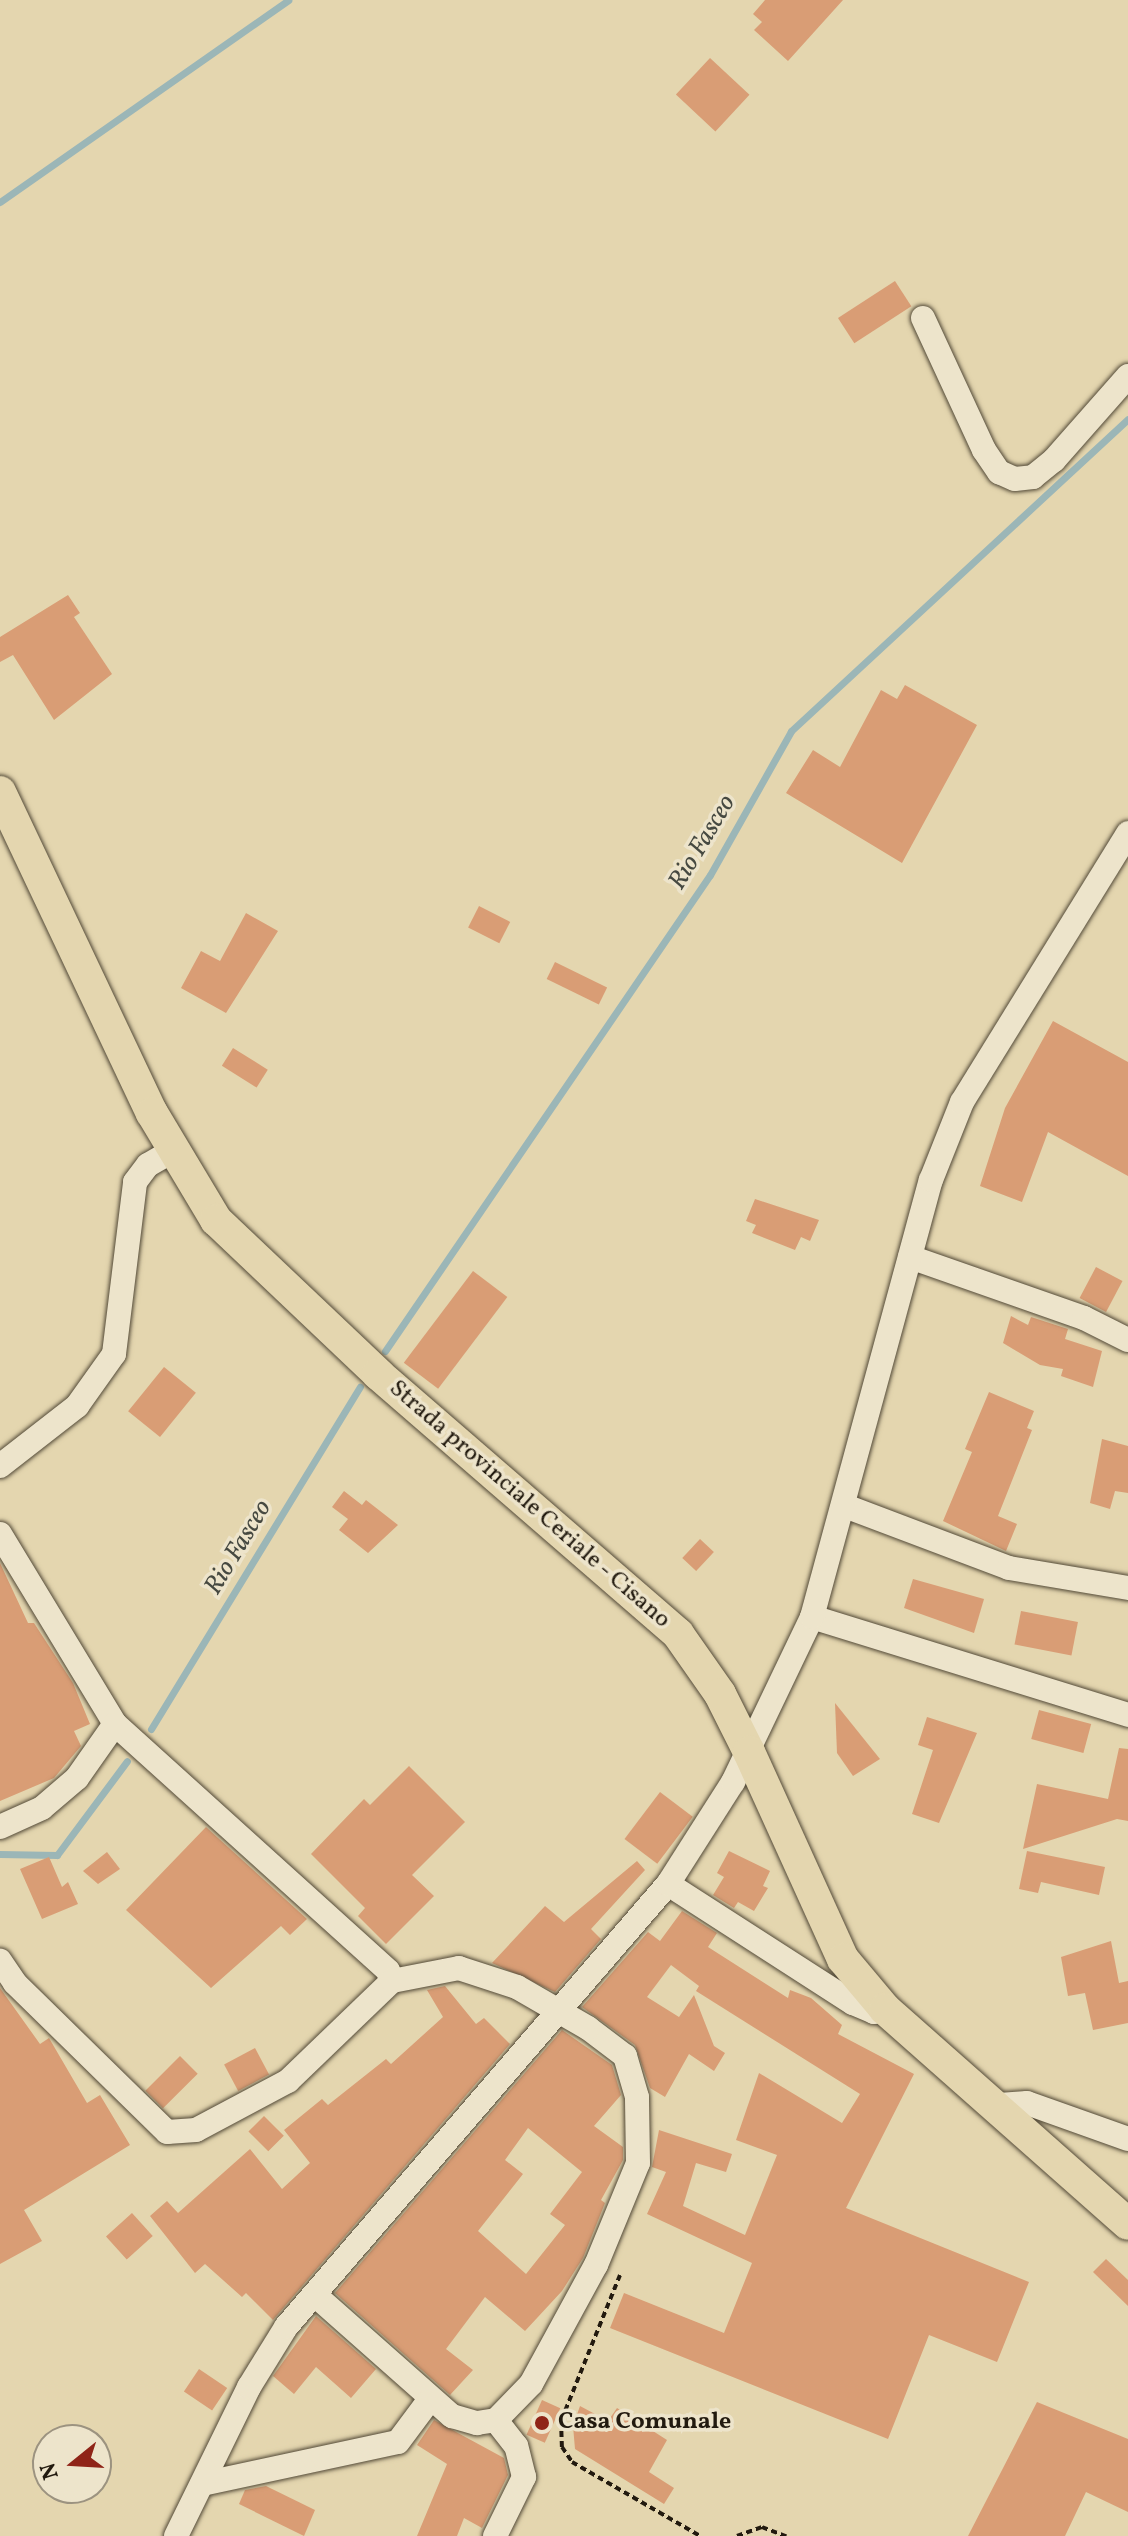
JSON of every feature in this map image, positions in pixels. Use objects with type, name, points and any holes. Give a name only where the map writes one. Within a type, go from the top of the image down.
[{"type":"main road","name":"Strada provinciale Ceriale - Cisano","points":[[0,792],[172,1151],[216,1220],[279,1284],[678,1634],[720,1694],[749,1752],[824,1924],[843,1959],[885,2009],[999,2105],[1128,2224]]},
{"type":"street","points":[[923,318],[984,450],[999,472],[1015,479],[1033,477],[1054,460],[1128,376]]},
{"type":"street","points":[[176,2536],[264,2360],[315,2295],[668,1884],[749,1752],[812,1617],[845,1506],[931,1180],[962,1102],[1128,833]]},
{"type":"street","points":[[0,1466],[77,1406],[114,1354],[135,1182],[148,1165],[172,1151]]},
{"type":"street","points":[[910,1257],[1084,1318],[1128,1340]]},
{"type":"street","points":[[845,1506],[1009,1568],[1128,1588]]},
{"type":"street","points":[[0,1534],[115,1724],[388,1971],[392,1981]]},
{"type":"street","points":[[812,1617],[1128,1715]]},
{"type":"street","points":[[0,1827],[42,1808],[77,1778],[115,1724]]},
{"type":"street","points":[[668,1884],[853,2003],[874,2012],[885,2009]]},
{"type":"street","points":[[0,1961],[15,1983],[167,2132],[196,2130],[288,2081],[392,1981],[459,1968],[517,1987],[625,2056],[637,2097],[638,2163],[589,2278],[531,2384],[496,2420],[477,2423],[452,2416],[315,2295]]},
{"type":"street","points":[[999,2105],[1027,2103],[1128,2139]]},
{"type":"street","points":[[202,2484],[398,2442],[430,2399]]},
{"type":"street","points":[[495,2536],[524,2477],[516,2446],[496,2420]]},
{"type":"path","points":[[622,2268],[561,2421],[562,2447],[572,2462],[700,2536]]},
{"type":"path","points":[[737,2536],[762,2527],[786,2536]]},
{"type":"building","points":[[765,0],[843,0],[788,61],[754,30],[762,22],[753,14]]},
{"type":"building","points":[[710,58],[749,95],[715,131],[676,95]]},
{"type":"building","points":[[895,281],[911,306],[854,343],[838,318]]},
{"type":"building","points":[[68,595],[80,613],[74,617],[112,674],[54,720],[13,655],[0,662],[0,637]]},
{"type":"building","points":[[905,685],[977,725],[902,863],[786,793],[813,750],[840,767],[881,690],[897,699]]},
{"type":"building","points":[[479,906],[510,922],[499,943],[468,927]]},
{"type":"building","points":[[246,913],[278,931],[226,1013],[181,988],[201,951],[220,961]]},
{"type":"building","points":[[555,962],[607,987],[599,1005],[547,979]]},
{"type":"building","points":[[1053,1021],[1128,1062],[1128,1176],[1048,1132],[1022,1202],[980,1186],[1005,1108]]},
{"type":"building","points":[[233,1048],[268,1070],[257,1088],[222,1066]]},
{"type":"building","points":[[755,1199],[819,1220],[810,1241],[801,1237],[795,1250],[752,1233],[756,1225],[746,1221]]},
{"type":"building","points":[[1096,1267],[1122,1281],[1106,1312],[1080,1298]]},
{"type":"building","points":[[473,1271],[507,1297],[438,1389],[404,1363]]},
{"type":"building","points":[[1011,1316],[1028,1325],[1031,1317],[1068,1329],[1065,1339],[1102,1351],[1093,1387],[1061,1376],[1063,1369],[1040,1365],[1003,1343]]},
{"type":"building","points":[[164,1367],[196,1393],[160,1437],[128,1411]]},
{"type":"building","points":[[989,1392],[1034,1411],[1027,1428],[1032,1430],[998,1516],[1017,1524],[1006,1551],[943,1521],[972,1452],[965,1449]]},
{"type":"building","points":[[1102,1439],[1128,1446],[1128,1493],[1115,1491],[1110,1509],[1090,1503]]},
{"type":"building","points":[[344,1491],[362,1505],[366,1500],[398,1525],[368,1553],[339,1530],[348,1519],[332,1507]]},
{"type":"building","points":[[700,1539],[714,1552],[696,1571],[682,1558]]},
{"type":"building","points":[[0,1563],[28,1623],[34,1623],[73,1683],[90,1724],[74,1731],[81,1746],[54,1778],[0,1801]]},
{"type":"building","points":[[913,1579],[984,1599],[974,1633],[904,1608]]},
{"type":"building","points":[[1021,1611],[1078,1622],[1071,1655],[1015,1644]]},
{"type":"building","points":[[835,1703],[880,1759],[853,1776],[837,1753]]},
{"type":"building","points":[[1039,1710],[1091,1724],[1083,1753],[1031,1739]]},
{"type":"building","points":[[927,1717],[977,1733],[939,1823],[912,1814],[933,1750],[918,1745]]},
{"type":"building","points":[[1119,1748],[1128,1749],[1128,1821],[1117,1819],[1023,1849],[1037,1784],[1108,1799]]},
{"type":"building","points":[[409,1766],[465,1822],[412,1875],[434,1896],[386,1944],[358,1916],[365,1908],[311,1854],[364,1799],[370,1805]]},
{"type":"building","points":[[660,1792],[693,1817],[657,1864],[624,1839]]},
{"type":"building","points":[[206,1827],[307,1919],[290,1935],[281,1926],[211,1988],[126,1910]]},
{"type":"building","points":[[729,1851],[770,1871],[763,1886],[768,1888],[754,1911],[738,1902],[734,1908],[713,1895],[724,1877],[717,1873]]},
{"type":"building","points":[[1027,1851],[1105,1867],[1099,1895],[1041,1882],[1038,1893],[1019,1889]]},
{"type":"building","points":[[107,1852],[120,1869],[98,1884],[83,1871]]},
{"type":"building","points":[[49,1857],[62,1887],[68,1882],[78,1904],[42,1919],[20,1869]]},
{"type":"building","points":[[637,1861],[645,1870],[591,1929],[601,1939],[555,1992],[492,1963],[545,1906],[564,1922]]},
{"type":"building","points":[[682,1911],[717,1933],[708,1947],[788,1998],[790,1990],[811,1998],[842,2025],[838,2034],[914,2074],[846,2208],[1029,2282],[997,2362],[929,2335],[888,2439],[610,2328],[624,2293],[724,2333],[752,2263],[647,2214],[666,2172],[652,2167],[659,2130],[732,2154],[726,2172],[696,2163],[683,2206],[745,2235],[777,2155],[736,2140],[759,2073],[842,2123],[860,2094],[696,1991],[699,1986],[671,1965],[647,1997],[679,2017],[694,1995],[714,2046],[725,2053],[714,2071],[689,2054],[665,2097],[650,2088],[635,2045],[582,2007],[648,1932],[660,1941]]},
{"type":"building","points":[[1111,1941],[1119,1983],[1128,1981],[1128,2023],[1093,2030],[1085,1993],[1068,1996],[1061,1957]]},
{"type":"building","points":[[445,1986],[476,2024],[484,2018],[510,2044],[273,2320],[246,2293],[242,2297],[205,2264],[195,2273],[150,2216],[167,2201],[178,2213],[250,2149],[282,2189],[310,2163],[284,2130],[322,2099],[328,2105],[386,2059],[391,2064],[443,2017],[427,1990]]},
{"type":"building","points":[[0,1988],[40,2044],[49,2038],[87,2103],[100,2095],[130,2145],[24,2210],[42,2241],[0,2264]]},
{"type":"building","points":[[562,2030],[612,2065],[621,2095],[594,2126],[623,2147],[623,2160],[601,2200],[605,2203],[583,2258],[562,2291],[525,2331],[485,2297],[446,2349],[473,2370],[450,2395],[335,2293]],"holes":[[[528,2128],[582,2172],[550,2214],[565,2225],[526,2274],[478,2231],[523,2174],[505,2160]]]},
{"type":"building","points":[[255,2048],[269,2074],[238,2091],[224,2064]]},
{"type":"building","points":[[180,2056],[198,2074],[163,2108],[145,2091]]},
{"type":"building","points":[[264,2116],[284,2136],[268,2151],[248,2132]]},
{"type":"building","points":[[132,2213],[153,2236],[127,2259],[106,2236]]},
{"type":"building","points":[[1106,2259],[1128,2280],[1128,2306],[1093,2272]]},
{"type":"building","points":[[316,2316],[376,2369],[351,2398],[316,2367],[294,2394],[273,2376]]},
{"type":"building","points":[[199,2369],[227,2388],[212,2410],[184,2391]]},
{"type":"building","name":"Casa Comunale","points":[[542,2400],[560,2408],[545,2443],[527,2435]]},
{"type":"building","points":[[1037,2402],[1128,2439],[1128,2512],[1086,2492],[1065,2536],[968,2536]]},
{"type":"building","points":[[580,2406],[608,2421],[617,2408],[667,2440],[649,2472],[674,2488],[664,2504],[575,2449],[573,2426]]},
{"type":"building","points":[[434,2420],[504,2458],[508,2475],[482,2528],[464,2518],[457,2536],[417,2536],[447,2464],[417,2445]]},
{"type":"building","points":[[266,2486],[315,2510],[304,2536],[239,2504],[245,2490]]},
{"type":"waterway","points":[[0,202],[288,0]]},
{"type":"waterway","name":"Rio Fasceo","points":[[385,1351],[710,875],[791,731],[1128,419]]},
{"type":"waterway","name":"Rio Fasceo","points":[[151,1729],[360,1387]]},
{"type":"waterway","name":"Rio Fasceo","points":[[0,1854],[57,1855],[127,1761]]},
{"type":"place","name":"Casa Comunale","points":[[542,2423]]}]
